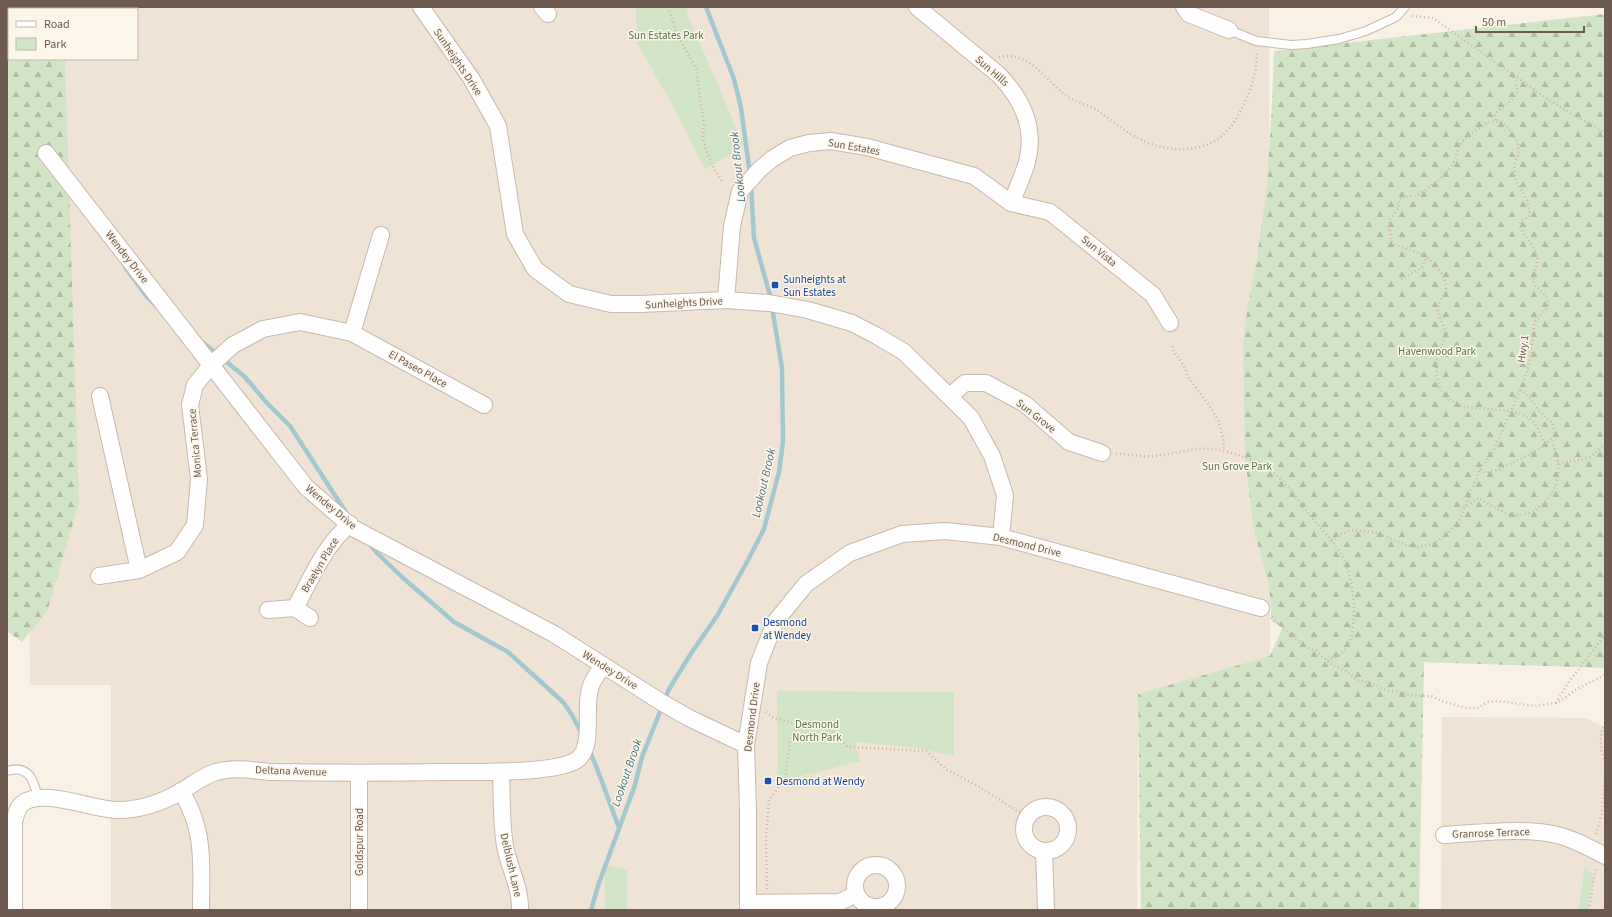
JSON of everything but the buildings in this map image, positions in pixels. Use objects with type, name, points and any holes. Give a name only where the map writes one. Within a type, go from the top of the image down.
[{"type":"street","name":"Sunheights Drive","points":[[421,7],[471,78],[498,126],[514,234],[535,269],[569,294],[611,304],[726,300],[769,303],[808,310],[852,323],[877,336],[904,352],[971,418],[992,456],[1005,495],[1001,537]]},
{"type":"street","name":"Sun Hills","points":[[916,7],[999,75],[1019,98],[1029,127],[1030,139],[1027,162],[1012,202]]},
{"type":"street","points":[[1184,7],[1189,14],[1229,30]]},
{"type":"street","name":"Sun Estates","points":[[726,300],[732,226],[740,191],[768,162],[790,148],[809,143],[831,140],[866,147],[974,176],[1012,202]]},
{"type":"street","name":"Wendey Drive","points":[[46,152],[306,487],[350,524],[554,634],[661,702],[689,718],[746,745]]},
{"type":"street","name":"Sun Vista","points":[[1012,202],[1050,212],[1153,295],[1170,323]]},
{"type":"street","points":[[352,333],[381,235]]},
{"type":"street","name":"El Paseo Place","points":[[211,365],[233,345],[264,329],[300,322],[352,333],[484,405]]},
{"type":"street","name":"Monica Terrace","points":[[99,576],[139,570],[177,552],[195,525],[199,479],[190,405],[195,385],[211,365]]},
{"type":"street","name":"Sun Grove","points":[[950,396],[965,383],[986,383],[1025,404],[1069,442],[1102,453]]},
{"type":"street","points":[[100,396],[139,570]]},
{"type":"street","name":"Braelyn Place","points":[[295,608],[330,544],[350,524]]},
{"type":"street","name":"Desmond Drive","points":[[748,907],[746,745],[759,663],[775,622],[806,584],[850,553],[902,534],[945,531],[1001,537],[1261,608]]},
{"type":"street","points":[[268,610],[295,608],[310,618]]},
{"type":"street","name":"Deltana Avenue","points":[[38,798],[49,798],[104,809],[118,810],[151,805],[165,800],[215,772],[229,769],[270,772],[359,773],[501,772],[562,766],[578,759],[585,751],[587,701],[591,685],[603,665]]},
{"type":"street","name":"Delblush Lane","points":[[501,772],[502,832],[518,891],[520,910]]},
{"type":"street","name":"Goldspur Road","points":[[359,773],[359,910]]},
{"type":"street","points":[[181,791],[196,819],[201,846],[201,910]]},
{"type":"street","points":[[14,910],[12,812],[23,803],[38,798]]},
{"type":"street","points":[[1042,807],[1051,808],[1060,812],[1066,819],[1068,828],[1064,841],[1054,850],[1044,851],[1035,849],[1028,843],[1024,835],[1024,826],[1027,817],[1034,810],[1042,807]]},
{"type":"street","name":"Granrose Terrace","points":[[1444,835],[1528,831],[1558,835],[1585,846],[1602,861]]},
{"type":"street","points":[[1044,851],[1046,910]]},
{"type":"street","points":[[748,907],[840,902],[856,894]]},
{"type":"lane","points":[[1229,30],[1256,41],[1291,45],[1339,39],[1390,20],[1396,17],[1405,7]]},
{"type":"lane","points":[[7,771],[18,769],[30,776],[34,782],[38,798]]},
{"type":"path","points":[[668,7],[677,34],[696,69],[703,117],[705,147],[714,169],[723,183]]},
{"type":"path","points":[[1419,16],[1433,18],[1563,109],[1605,132]]},
{"type":"path","points":[[996,58],[1003,56],[1021,57],[1046,76],[1064,94],[1079,103],[1095,109],[1112,122],[1150,144],[1172,149],[1188,150],[1216,142],[1229,131],[1244,102],[1257,66],[1256,41]]},
{"type":"path","points":[[1511,72],[1518,86],[1515,96],[1497,112],[1496,120],[1482,125],[1462,141],[1456,150],[1453,164],[1437,181],[1413,196],[1401,196],[1398,209],[1389,220],[1390,234],[1392,243],[1400,248],[1410,250],[1426,257],[1441,273],[1446,289],[1438,306],[1439,316],[1444,324],[1445,331],[1445,339],[1437,358],[1438,380],[1442,390],[1450,399],[1459,404],[1511,410],[1524,415],[1533,421],[1545,444]]},
{"type":"path","name":"Hwy.1","points":[[1496,120],[1504,124],[1509,129],[1518,144],[1519,155],[1514,169],[1514,178],[1527,199],[1530,210],[1529,217],[1522,220],[1520,225],[1522,232],[1533,246],[1537,255],[1537,263],[1533,280],[1535,286],[1545,295],[1548,302],[1547,308],[1534,323],[1534,337],[1528,369],[1520,390]]},
{"type":"path","points":[[1401,279],[1422,268],[1426,257]]},
{"type":"path","points":[[1172,346],[1174,352],[1183,364],[1188,377],[1209,405],[1219,422],[1223,438],[1224,451]]},
{"type":"path","points":[[1331,541],[1339,534],[1350,530],[1374,532],[1406,545],[1418,547],[1433,544],[1445,536],[1455,526],[1461,517],[1463,508],[1480,469],[1493,452],[1520,390],[1529,397],[1540,412],[1553,423],[1555,434],[1552,439],[1540,449],[1500,469],[1486,472],[1480,469]]},
{"type":"path","points":[[1463,508],[1479,498],[1492,507],[1516,515],[1535,510],[1550,496],[1558,476],[1558,463],[1552,439]]},
{"type":"path","points":[[1558,463],[1588,458],[1596,454],[1605,443]]},
{"type":"path","points":[[1102,453],[1151,456],[1202,449],[1224,451],[1261,464],[1276,476],[1331,541],[1342,556],[1349,571],[1353,587],[1353,619],[1350,640],[1343,652],[1327,660]]},
{"type":"path","points":[[1261,608],[1282,628],[1307,648],[1316,651],[1332,665],[1346,671],[1357,680],[1371,682],[1386,690],[1417,696],[1431,696],[1466,708],[1478,708],[1488,702],[1499,701],[1534,706],[1556,703],[1575,690],[1605,676]]},
{"type":"path","points":[[1556,703],[1568,683],[1605,635]]},
{"type":"path","points":[[753,703],[774,718],[800,725],[817,723],[832,730],[848,747],[926,751],[946,770],[976,785],[1027,817]]},
{"type":"path","points":[[1605,723],[1601,733],[1602,752],[1605,762]]},
{"type":"path","points":[[767,891],[766,839],[769,800],[785,778],[790,742],[800,725]]},
{"type":"path","points":[[1596,834],[1602,812],[1605,773]]},
{"type":"path","points":[[1589,910],[1595,871],[1602,861]]},
{"type":"shaded area","points":[[1269,7],[1270,694],[1138,694],[1137,910],[627,910],[627,870],[606,866],[605,910],[111,910],[111,685],[30,685],[26,60],[138,60],[138,8],[26,8]]},
{"type":"shaded area","points":[[1442,717],[1586,718],[1605,728],[1605,910],[1588,910],[1594,877],[1585,867],[1578,910],[1441,910]]},
{"type":"green space","points":[[7,7],[63,7],[8,8],[8,60],[65,60],[79,503],[47,612],[22,642],[7,631]]},
{"type":"green space","name":"Sun Estates Park","points":[[636,7],[686,7],[688,16],[744,146],[705,169],[677,113],[637,43]]},
{"type":"green space","name":"Havenwood Park","points":[[1605,14],[1605,668],[1424,662],[1419,910],[1141,910],[1138,694],[1270,656],[1282,628],[1272,621],[1269,584],[1254,531],[1245,458],[1243,345],[1267,186],[1274,51]]},
{"type":"green space","name":"Desmond North Park","points":[[777,691],[954,692],[954,756],[917,748],[855,742],[860,761],[778,782]]},
{"type":"green space","points":[[605,865],[627,870],[627,910],[605,910]]},
{"type":"green space","points":[[1585,866],[1594,877],[1588,910],[1578,910]]},
{"type":"waterway","name":"Lookout Brook","points":[[706,7],[734,79],[741,108],[750,174]]},
{"type":"waterway","name":"Lookout Brook","points":[[751,185],[754,238],[771,299]]},
{"type":"waterway","points":[[125,267],[147,297],[156,305]]},
{"type":"waterway","name":"Lookout Brook","points":[[591,910],[599,883],[635,785],[642,757],[669,689],[717,616],[764,529],[779,472],[783,442],[782,368],[772,307]]},
{"type":"waterway","points":[[201,341],[245,377],[267,403],[290,426],[347,514]]},
{"type":"waterway","points":[[370,544],[377,553],[402,577],[454,622],[508,652],[563,702],[582,734]]},
{"type":"waterway","points":[[589,750],[619,827]]},
{"type":"place","name":"Sunheights at Sun Estates","points":[[775,285]]},
{"type":"place","name":"Desmond at Wendey","points":[[755,628]]},
{"type":"place","name":"Desmond at Wendy","points":[[768,781]]},
{"type":"park label","name":"Sun Grove Park","points":[[1237,466]]}]
